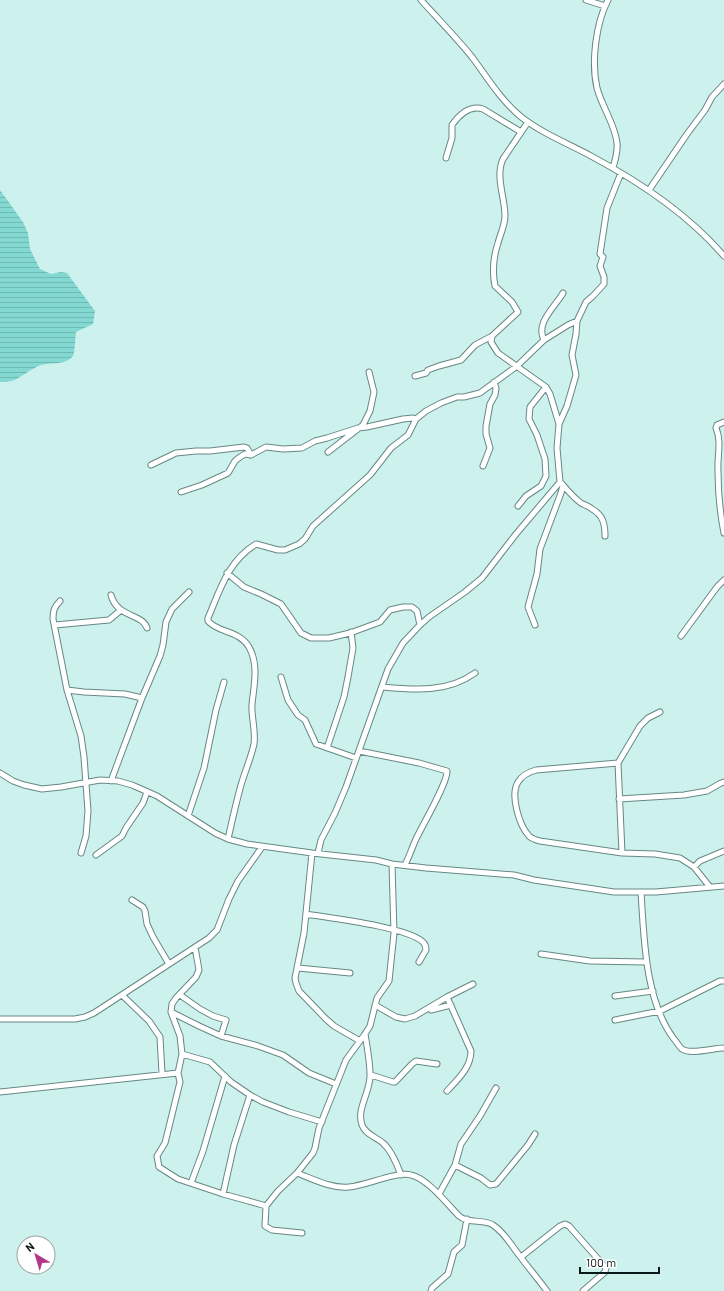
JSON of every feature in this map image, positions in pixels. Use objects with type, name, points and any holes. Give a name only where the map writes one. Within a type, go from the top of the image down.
[{"type":"street","points":[[421,0],[471,56],[504,101],[528,122],[613,168],[649,190],[700,230],[724,256]]},
{"type":"street","points":[[586,0],[605,6]]},
{"type":"street","points":[[608,0],[600,22],[596,42],[595,78],[611,121],[617,143],[613,168]]},
{"type":"street","points":[[649,190],[705,110],[712,97],[724,84]]},
{"type":"street","points":[[446,158],[452,138],[452,126],[468,109],[483,109],[521,132]]},
{"type":"street","points":[[415,376],[439,366],[461,360],[475,345],[492,336],[518,312],[512,302],[495,286],[493,268],[495,252],[505,218],[500,165],[528,122]]},
{"type":"street","points":[[558,424],[567,406],[576,375],[572,355],[577,321],[586,302],[604,285],[604,278],[600,266],[603,259],[600,254],[602,233],[607,208],[621,173]]},
{"type":"street","points":[[544,340],[541,335],[542,326],[550,311],[563,293]]},
{"type":"street","points":[[228,839],[254,742],[252,710],[255,668],[253,658],[243,640],[228,631],[215,627],[208,621],[227,573],[236,561],[256,544],[278,550],[285,550],[299,544],[305,539],[313,526],[370,475],[391,448],[408,435],[416,419],[426,411],[442,403],[457,397],[464,398],[480,393],[517,366],[544,340],[577,321]]},
{"type":"street","points":[[492,336],[491,342],[498,353],[546,388],[550,394],[558,424],[557,448],[562,493],[540,550],[538,574],[528,607],[534,625]]},
{"type":"street","points":[[328,452],[363,425],[370,411],[374,392],[369,372]]},
{"type":"street","points":[[482,466],[490,448],[486,434],[486,426],[490,404],[495,395],[496,388],[494,382]]},
{"type":"street","points":[[518,506],[526,496],[541,486],[546,476],[545,459],[537,435],[529,419],[530,406],[546,388]]},
{"type":"street","points":[[181,492],[202,485],[228,473],[235,461],[240,457],[245,454],[251,455],[266,447],[283,449],[302,448],[315,441],[358,428],[403,419],[416,419]]},
{"type":"street","points":[[724,422],[717,425],[716,428],[719,445],[717,456],[720,511],[724,533]]},
{"type":"street","points":[[151,465],[176,454],[196,451],[244,447],[247,448],[251,455]]},
{"type":"street","points":[[562,484],[575,499],[602,517],[605,524],[605,536]]},
{"type":"street","points":[[360,1041],[334,1026],[299,991],[296,983],[315,853],[335,813],[388,669],[403,643],[420,625],[482,578],[516,534],[562,484]]},
{"type":"street","points":[[227,573],[244,587],[281,604],[302,633],[312,638],[329,638],[351,632],[380,622],[390,610],[403,607],[412,607],[417,611],[420,625]]},
{"type":"street","points":[[681,636],[717,586],[724,580]]},
{"type":"street","points":[[111,781],[142,698],[160,656],[166,622],[172,609],[189,592]]},
{"type":"street","points":[[111,595],[114,603],[122,610],[143,621],[147,628]]},
{"type":"street","points":[[60,601],[56,605],[53,612],[67,690],[82,741],[88,802],[88,819],[82,853]]},
{"type":"street","points":[[55,625],[109,620],[122,610]]},
{"type":"street","points":[[327,748],[344,697],[348,678],[353,648],[351,632]]},
{"type":"street","points":[[382,687],[417,690],[433,689],[458,682],[475,673]]},
{"type":"street","points":[[281,677],[288,700],[298,715],[305,720],[316,744],[356,758]]},
{"type":"street","points":[[188,816],[204,768],[216,710],[224,682]]},
{"type":"street","points":[[67,690],[126,694],[142,698]]},
{"type":"street","points":[[622,853],[618,763],[640,726],[648,718],[660,712]]},
{"type":"street","points":[[358,751],[419,763],[447,772],[448,774],[415,840],[405,865]]},
{"type":"street","points":[[618,763],[536,770],[525,774],[518,782],[516,800],[518,817],[521,825],[530,837],[540,841],[622,853],[655,854],[680,858],[694,867],[710,887]]},
{"type":"street","points":[[0,773],[13,781],[42,789],[61,787],[85,781],[100,780],[132,785],[157,796],[228,839],[262,847],[376,860],[392,864],[426,868],[514,875],[534,880],[614,892],[641,892],[724,886]]},
{"type":"street","points":[[619,799],[684,795],[707,791],[721,782],[724,782]]},
{"type":"street","points":[[96,855],[122,836],[143,803],[147,792]]},
{"type":"street","points":[[0,1019],[75,1019],[85,1017],[94,1013],[209,938],[217,930],[229,898],[238,881],[262,847]]},
{"type":"street","points":[[694,867],[700,861],[724,851]]},
{"type":"street","points":[[302,1233],[272,1230],[265,1226],[266,1206],[313,1153],[322,1122],[346,1060],[370,1026],[377,998],[389,981],[394,929],[392,864]]},
{"type":"street","points":[[641,892],[646,962],[653,991],[668,1030],[682,1049],[690,1051],[724,1048]]},
{"type":"street","points":[[132,900],[143,907],[152,937],[169,964]]},
{"type":"street","points":[[306,914],[394,929],[418,939],[424,943],[426,950],[419,962]]},
{"type":"street","points":[[195,947],[200,965],[199,970],[196,977],[172,1004],[171,1012],[180,1036],[182,1054],[178,1073],[180,1082],[165,1143],[158,1156],[158,1167],[178,1179],[266,1206]]},
{"type":"street","points":[[541,954],[590,961],[646,962]]},
{"type":"street","points":[[298,968],[350,973]]},
{"type":"street","points":[[615,1020],[660,1012],[720,981],[724,981]]},
{"type":"street","points":[[375,1005],[396,1017],[405,1019],[415,1016],[473,984]]},
{"type":"street","points":[[615,996],[653,991]]},
{"type":"street","points":[[122,995],[149,1021],[160,1037],[162,1074]]},
{"type":"street","points":[[180,995],[200,1009],[213,1016],[226,1020],[221,1036]]},
{"type":"street","points":[[447,997],[471,1051],[471,1057],[464,1072],[447,1091]]},
{"type":"street","points":[[422,1012],[451,1005]]},
{"type":"street","points":[[171,1012],[221,1036],[283,1055],[309,1073],[336,1084]]},
{"type":"street","points":[[365,1034],[371,1075],[365,1100],[361,1108],[360,1114],[362,1127],[383,1143],[389,1150],[397,1163],[401,1175]]},
{"type":"street","points":[[182,1054],[210,1062],[225,1076],[250,1095],[275,1108],[322,1122]]},
{"type":"street","points":[[371,1075],[395,1082],[416,1061],[419,1060],[436,1064]]},
{"type":"street","points":[[0,1092],[178,1073]]},
{"type":"street","points":[[191,1183],[203,1151],[225,1076]]},
{"type":"street","points":[[439,1194],[455,1165],[461,1144],[480,1116],[496,1088]]},
{"type":"street","points":[[223,1194],[234,1145],[250,1095]]},
{"type":"street","points":[[455,1165],[481,1178],[490,1185],[496,1184],[525,1149],[535,1134]]},
{"type":"street","points":[[296,1173],[328,1184],[343,1187],[357,1186],[369,1182],[411,1174],[439,1194],[461,1218],[477,1222],[487,1222],[495,1226],[504,1234],[545,1289],[538,1291]]},
{"type":"street","points":[[431,1291],[432,1288],[448,1274],[454,1252],[462,1245],[467,1219]]},
{"type":"street","points":[[521,1257],[560,1226],[565,1224],[569,1226],[606,1268],[605,1272],[583,1291]]},
{"type":"water","points":[[0,190],[23,222],[28,233],[30,249],[40,269],[51,274],[61,272],[67,273],[95,311],[93,324],[76,332],[73,356],[66,361],[41,365],[9,382],[0,382]]}]
